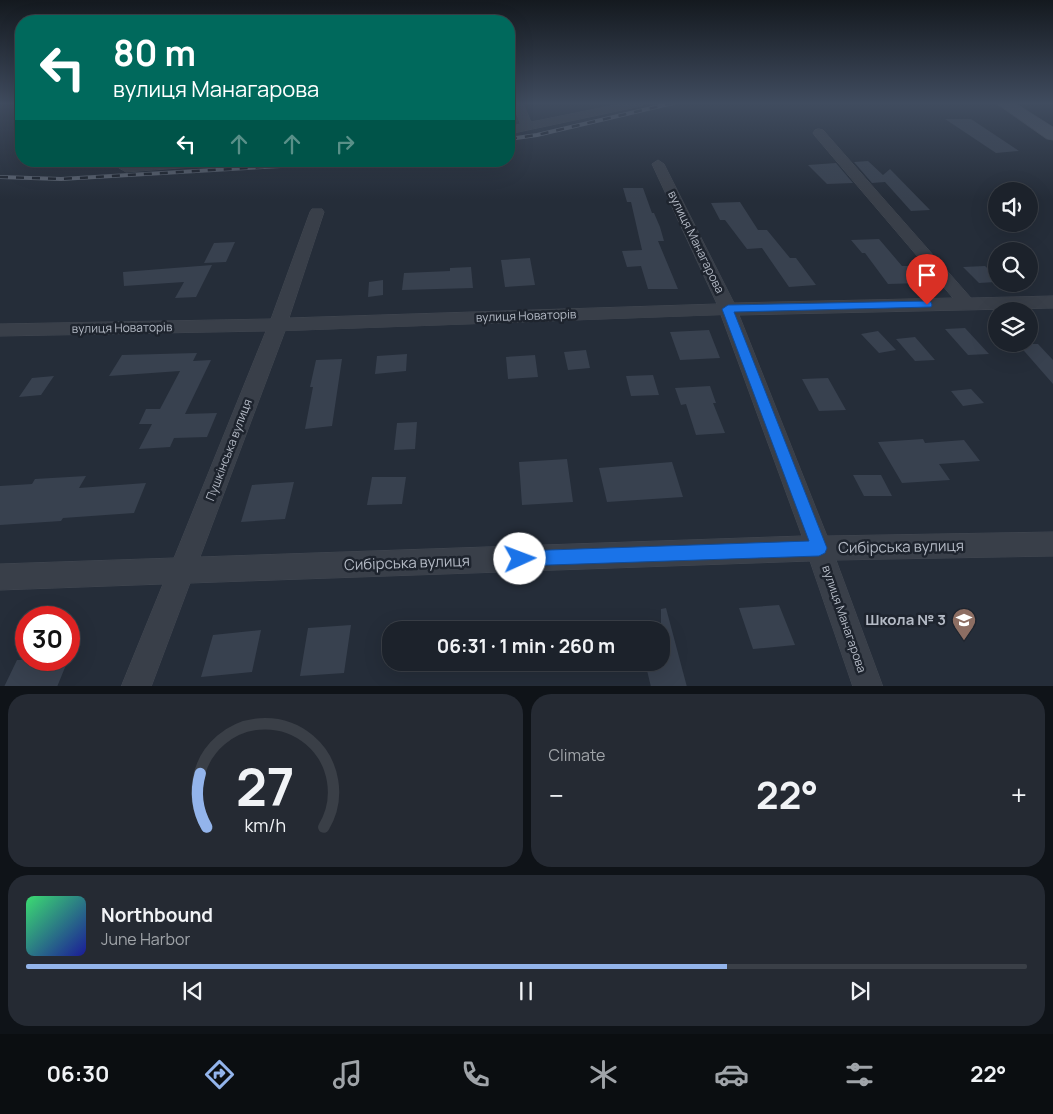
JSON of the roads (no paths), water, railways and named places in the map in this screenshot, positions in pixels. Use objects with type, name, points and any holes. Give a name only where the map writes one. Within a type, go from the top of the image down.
[{"type":"street","points":[[821,135],[967,304]]},
{"type":"street","name":"вулиця Манагарова","points":[[658,164],[728,309],[819,548],[868,686]]},
{"type":"street","points":[[126,168],[139,167]]},
{"type":"street","name":"Пушкінська вулиця","points":[[136,686],[278,325],[317,212]]},
{"type":"street","name":"вулиця Новаторів","points":[[0,330],[278,325],[728,309],[1053,302]]},
{"type":"street","name":"Сибірська вулиця","points":[[0,577],[819,548],[1053,544]]},
{"type":"railway","points":[[515,138],[537,135]]},
{"type":"railway","points":[[0,177],[61,179],[264,167]]},
{"type":"place","name":"Школа № 3","points":[[964,641]]}]
